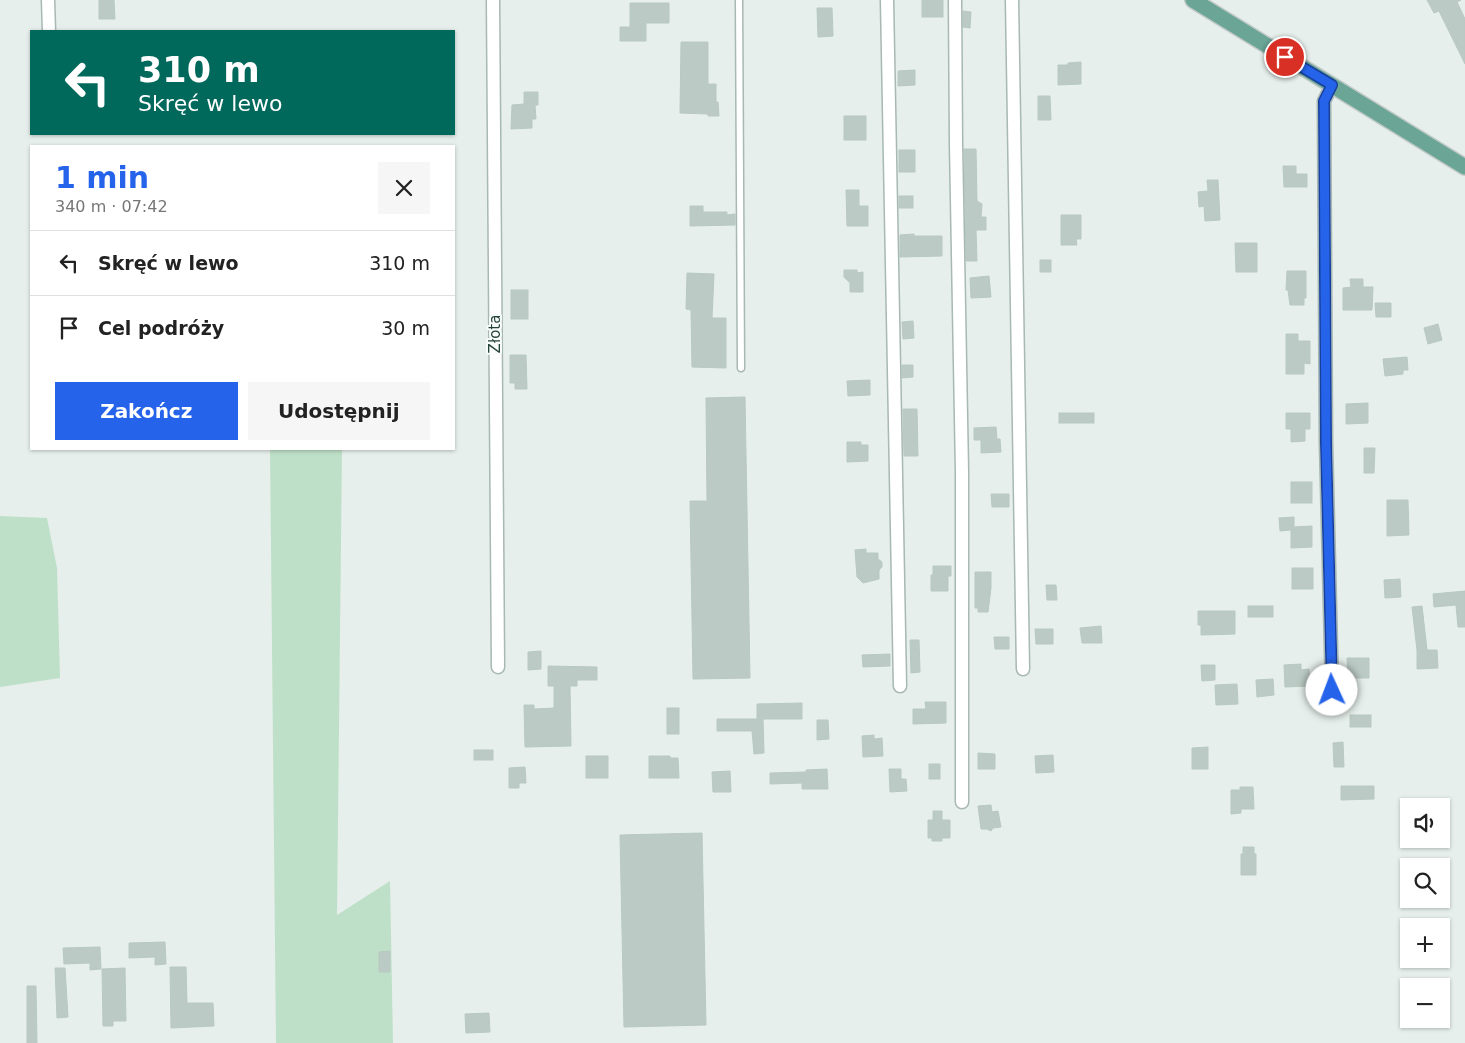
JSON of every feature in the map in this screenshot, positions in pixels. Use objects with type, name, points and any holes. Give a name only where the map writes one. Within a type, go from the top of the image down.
[{"type":"main road","points":[[1193,0],[1465,167]]},
{"type":"street","points":[[48,0],[49,30]]},
{"type":"street","name":"Złota","points":[[493,0],[498,667]]},
{"type":"street","points":[[887,0],[900,686]]},
{"type":"street","points":[[955,0],[962,472],[962,802]]},
{"type":"street","points":[[1012,0],[1023,669]]},
{"type":"street","points":[[1332,85],[1324,101],[1324,111],[1326,443],[1332,690]]},
{"type":"lane","points":[[739,0],[741,368]]},
{"type":"green space","points":[[270,450],[342,450],[337,915],[390,881],[393,1043],[276,1043]]},
{"type":"green space","points":[[0,516],[47,518],[57,568],[60,678],[0,687]]},
{"type":"building","points":[[99,0],[114,0],[115,19],[99,19]]},
{"type":"building","points":[[922,0],[943,0],[943,17],[922,17]]},
{"type":"building","points":[[1427,0],[1461,0],[1457,2],[1465,19],[1465,64],[1439,11],[1434,13]]},
{"type":"building","points":[[630,3],[669,3],[669,23],[646,23],[646,41],[620,41],[620,27],[630,27]]},
{"type":"building","points":[[817,8],[832,8],[833,36],[818,37]]},
{"type":"building","points":[[963,11],[971,12],[970,28],[963,27]]},
{"type":"building","points":[[681,42],[708,42],[708,84],[716,84],[716,102],[718,102],[719,116],[680,113]]},
{"type":"building","points":[[1081,62],[1081,84],[1058,85],[1058,65]]},
{"type":"building","points":[[915,70],[915,85],[898,86],[898,71]]},
{"type":"building","points":[[524,92],[538,92],[538,105],[535,105],[536,119],[532,119],[532,128],[511,129],[512,105],[524,104]]},
{"type":"building","points":[[1038,96],[1050,96],[1051,120],[1038,120]]},
{"type":"building","points":[[844,116],[866,116],[866,140],[844,140]]},
{"type":"building","points":[[964,149],[976,149],[977,201],[982,204],[981,217],[986,217],[986,230],[976,230],[977,261],[966,261]]},
{"type":"building","points":[[899,150],[915,150],[915,172],[899,172]]},
{"type":"building","points":[[1283,166],[1296,166],[1296,174],[1307,174],[1307,187],[1284,187]]},
{"type":"building","points":[[1207,180],[1218,180],[1220,220],[1205,221],[1204,206],[1199,207],[1198,192],[1208,191]]},
{"type":"building","points":[[846,190],[859,190],[859,206],[868,206],[868,226],[847,226]]},
{"type":"building","points":[[899,196],[913,196],[913,208],[899,208]]},
{"type":"building","points":[[690,206],[703,206],[703,212],[735,214],[735,225],[690,226]]},
{"type":"building","points":[[1061,215],[1081,215],[1081,239],[1076,239],[1077,245],[1061,245]]},
{"type":"building","points":[[914,234],[914,236],[942,236],[942,256],[900,257],[900,235]]},
{"type":"building","points":[[1235,243],[1257,243],[1257,272],[1236,272]]},
{"type":"building","points":[[1040,260],[1051,260],[1051,272],[1040,272]]},
{"type":"building","points":[[844,270],[857,270],[857,273],[863,272],[863,292],[850,292],[850,283],[844,277]]},
{"type":"building","points":[[1287,271],[1306,271],[1306,298],[1304,298],[1304,305],[1290,305],[1288,290],[1286,290]]},
{"type":"building","points":[[687,273],[714,274],[712,318],[726,318],[726,368],[692,367],[691,310],[686,309]]},
{"type":"building","points":[[989,276],[991,297],[971,298],[970,278]]},
{"type":"building","points":[[1350,279],[1363,279],[1363,287],[1373,287],[1372,310],[1343,310],[1343,288],[1351,287]]},
{"type":"building","points":[[511,290],[528,290],[528,319],[511,319]]},
{"type":"building","points":[[1375,303],[1391,303],[1391,317],[1376,317]]},
{"type":"building","points":[[913,321],[914,338],[903,339],[902,322]]},
{"type":"building","points":[[1438,324],[1442,340],[1428,344],[1424,328]]},
{"type":"building","points":[[1286,334],[1298,334],[1298,341],[1310,341],[1310,364],[1304,363],[1304,374],[1286,374]]},
{"type":"building","points":[[510,355],[526,355],[527,389],[515,389],[515,383],[510,383]]},
{"type":"building","points":[[1407,357],[1408,370],[1403,370],[1403,374],[1385,376],[1383,359]]},
{"type":"building","points":[[902,365],[913,365],[913,377],[902,378]]},
{"type":"building","points":[[870,380],[870,395],[848,396],[847,381]]},
{"type":"building","points":[[745,397],[750,678],[693,679],[690,501],[707,501],[706,398]]},
{"type":"building","points":[[1368,403],[1368,423],[1346,424],[1346,404]]},
{"type":"building","points":[[903,409],[917,409],[918,456],[904,456]]},
{"type":"building","points":[[1059,413],[1094,413],[1094,423],[1059,423]]},
{"type":"building","points":[[1286,413],[1310,413],[1310,429],[1305,429],[1305,441],[1291,442],[1291,429],[1286,429]]},
{"type":"building","points":[[996,427],[997,439],[1000,439],[1001,452],[981,453],[981,440],[974,440],[974,428]]},
{"type":"building","points":[[847,442],[861,442],[861,445],[868,445],[868,461],[847,462]]},
{"type":"building","points":[[1364,448],[1375,448],[1374,473],[1364,473]]},
{"type":"building","points":[[1291,482],[1312,482],[1312,503],[1291,503]]},
{"type":"building","points":[[991,494],[1009,494],[1009,507],[992,507]]},
{"type":"building","points":[[1387,500],[1408,500],[1409,535],[1387,536]]},
{"type":"building","points":[[1294,517],[1294,527],[1312,526],[1312,547],[1291,548],[1291,530],[1280,531],[1279,518]]},
{"type":"building","points":[[866,549],[866,553],[878,553],[878,559],[882,562],[882,567],[879,570],[879,579],[863,583],[857,577],[855,550]]},
{"type":"building","points":[[933,566],[951,566],[951,576],[948,576],[948,591],[931,591]]},
{"type":"building","points":[[1292,568],[1313,568],[1313,589],[1292,589]]},
{"type":"building","points":[[975,572],[991,572],[988,612],[978,612],[978,608],[975,608]]},
{"type":"building","points":[[1400,579],[1401,597],[1385,598],[1384,580]]},
{"type":"building","points":[[1046,585],[1056,585],[1057,600],[1047,600]]},
{"type":"building","points":[[1465,591],[1465,627],[1458,627],[1456,605],[1434,607],[1433,594]]},
{"type":"building","points":[[1248,606],[1273,606],[1273,617],[1248,617]]},
{"type":"building","points":[[1422,606],[1427,650],[1437,650],[1438,668],[1417,669],[1417,650],[1412,607]]},
{"type":"building","points":[[1198,611],[1235,611],[1235,634],[1201,635],[1201,625],[1198,625]]},
{"type":"building","points":[[1101,626],[1102,643],[1082,643],[1080,628]]},
{"type":"building","points":[[1035,629],[1053,629],[1053,644],[1036,644]]},
{"type":"building","points":[[994,637],[1009,637],[1009,649],[995,649]]},
{"type":"building","points":[[910,640],[919,640],[920,672],[911,673]]},
{"type":"building","points":[[541,651],[541,669],[528,670],[528,652]]},
{"type":"building","points":[[890,654],[890,666],[863,667],[862,655]]},
{"type":"building","points":[[1347,658],[1369,658],[1369,678],[1348,678]]},
{"type":"building","points":[[1301,664],[1301,670],[1309,669],[1310,686],[1285,687],[1284,665]]},
{"type":"building","points":[[1201,665],[1215,665],[1215,680],[1202,681]]},
{"type":"building","points":[[548,666],[597,667],[597,680],[577,680],[577,686],[570,686],[571,746],[525,747],[524,705],[534,705],[534,709],[554,708],[554,686],[548,686]]},
{"type":"building","points":[[1273,679],[1274,695],[1257,697],[1256,680]]},
{"type":"building","points":[[1237,684],[1238,704],[1216,705],[1215,685]]},
{"type":"building","points":[[925,702],[946,702],[946,723],[913,724],[913,709],[926,709]]},
{"type":"building","points":[[802,703],[802,719],[763,719],[764,753],[754,754],[752,731],[717,731],[717,719],[757,719],[757,704]]},
{"type":"building","points":[[667,708],[679,708],[679,734],[667,734]]},
{"type":"building","points":[[1350,715],[1371,715],[1371,727],[1350,727]]},
{"type":"building","points":[[817,720],[828,720],[829,739],[817,740]]},
{"type":"building","points":[[874,735],[874,739],[882,738],[883,756],[863,757],[862,736]]},
{"type":"building","points":[[1343,742],[1344,767],[1334,767],[1333,743]]},
{"type":"building","points":[[1208,747],[1208,769],[1192,769],[1192,748]]},
{"type":"building","points":[[474,750],[493,750],[493,760],[474,760]]},
{"type":"building","points":[[978,753],[995,754],[995,769],[978,769]]},
{"type":"building","points":[[1053,755],[1054,772],[1036,773],[1035,756]]},
{"type":"building","points":[[586,756],[608,756],[608,778],[586,778]]},
{"type":"building","points":[[649,756],[678,758],[679,778],[649,778]]},
{"type":"building","points":[[929,764],[940,764],[940,779],[929,779]]},
{"type":"building","points":[[525,767],[526,783],[519,783],[519,788],[509,788],[509,768]]},
{"type":"building","points":[[827,769],[828,789],[802,789],[802,783],[770,784],[770,773],[806,772],[806,770]]},
{"type":"building","points":[[889,769],[901,769],[901,779],[906,779],[907,791],[890,792]]},
{"type":"building","points":[[730,771],[731,792],[713,792],[712,772]]},
{"type":"building","points":[[1341,786],[1374,786],[1374,799],[1341,800]]},
{"type":"building","points":[[1240,787],[1253,787],[1254,809],[1241,809],[1241,813],[1231,814],[1231,790],[1240,790]]},
{"type":"building","points":[[991,805],[992,812],[998,811],[1001,827],[993,828],[991,831],[981,829],[978,806]]},
{"type":"building","points":[[933,811],[942,811],[942,820],[950,820],[950,838],[942,838],[942,841],[932,841],[932,838],[928,838],[928,820],[933,820]]},
{"type":"building","points":[[702,833],[706,1025],[624,1027],[620,835]]},
{"type":"building","points":[[1243,847],[1254,847],[1256,875],[1241,875]]},
{"type":"building","points":[[165,942],[166,964],[155,965],[155,957],[129,958],[129,943]]},
{"type":"building","points":[[100,947],[101,969],[90,970],[90,963],[64,964],[63,948]]},
{"type":"building","points":[[390,951],[390,972],[379,972],[379,952]]},
{"type":"building","points":[[170,967],[186,967],[187,1003],[213,1003],[214,1026],[171,1028]]},
{"type":"building","points":[[55,968],[65,968],[68,1017],[57,1018]]},
{"type":"building","points":[[125,968],[126,1021],[113,1021],[113,1026],[103,1026],[102,969]]},
{"type":"building","points":[[27,986],[36,986],[37,1043],[27,1043]]},
{"type":"building","points":[[489,1013],[490,1032],[466,1033],[465,1014]]},
{"type":"route","points":[[1285,57],[1332,85],[1324,101],[1326,443],[1332,690]]}]
